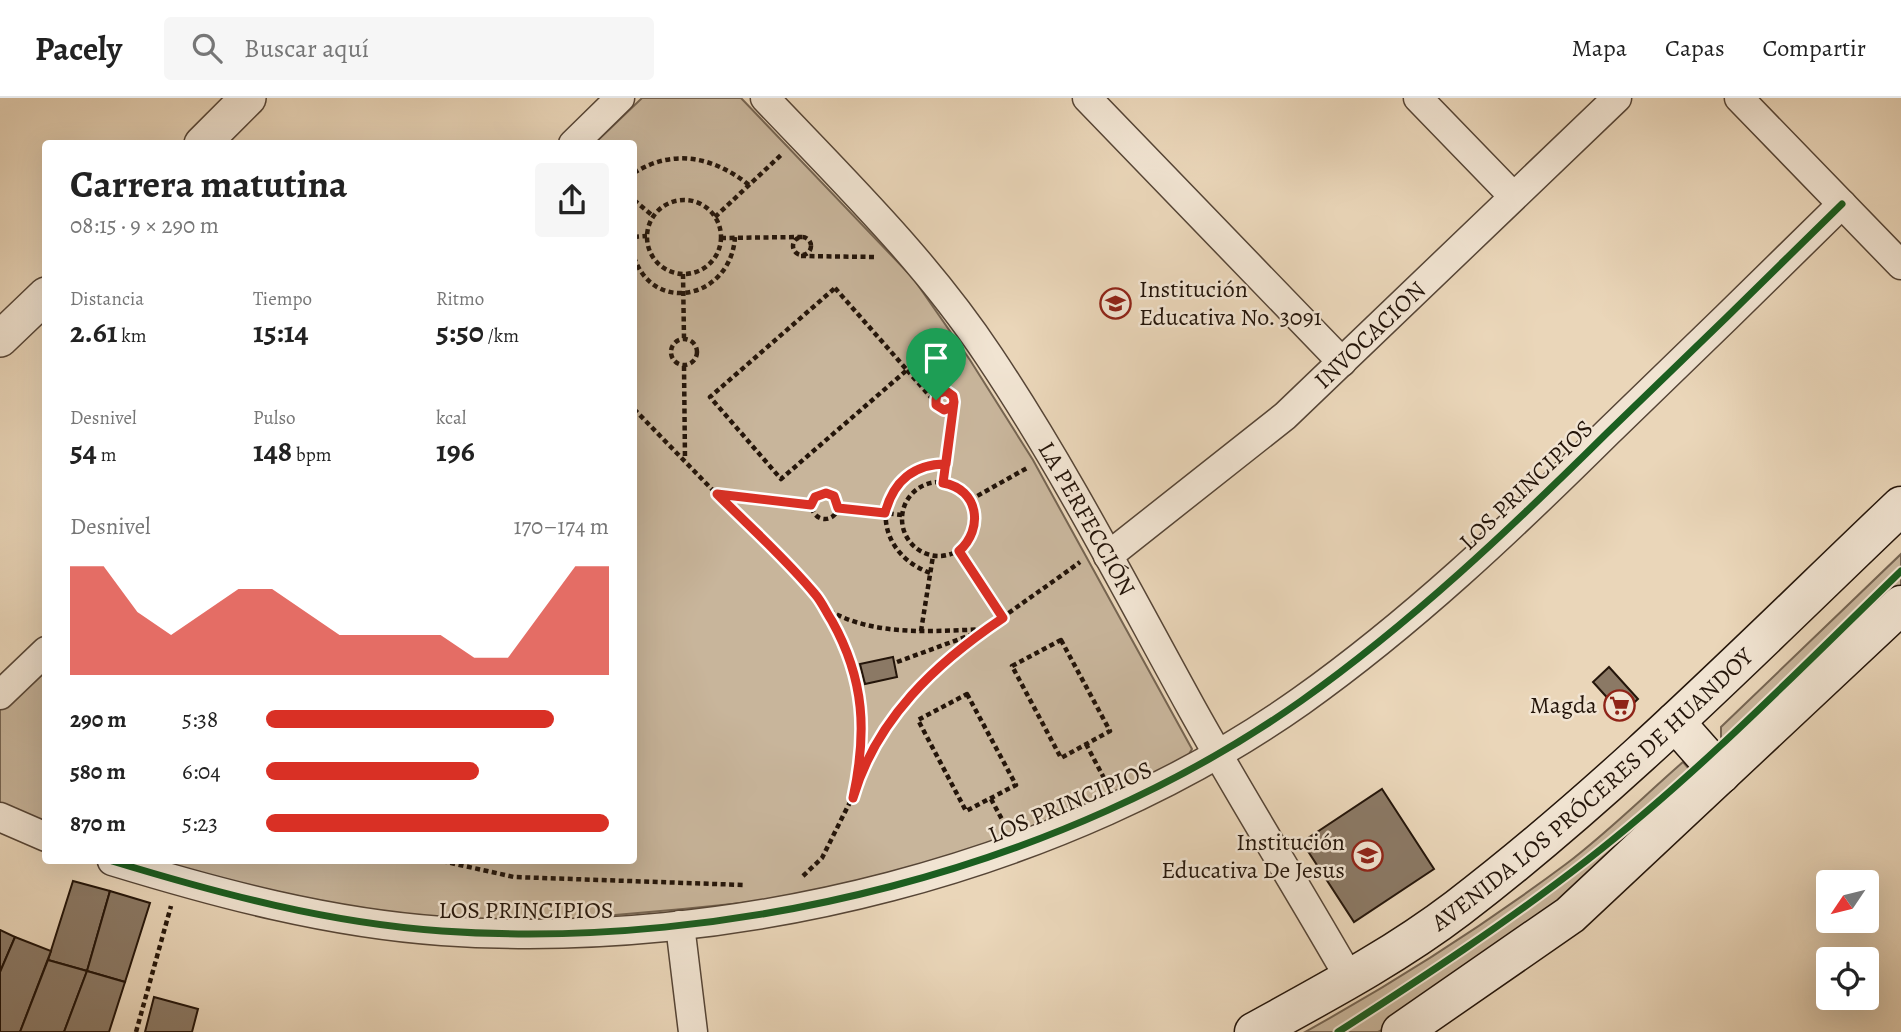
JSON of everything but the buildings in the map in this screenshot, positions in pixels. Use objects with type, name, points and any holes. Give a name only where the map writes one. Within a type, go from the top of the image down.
[{"type":"main road","name":"AVENIDA LOS PRÓCERES DE HUANDOY","points":[[1254,1032],[1350,979],[1477,892],[1554,831],[1675,722],[1901,506]]},
{"type":"main road","points":[[1401,1032],[1570,915],[1901,605]]},
{"type":"main road","points":[[1675,722],[1721,774]]},
{"type":"street","points":[[206,140],[248,98]]},
{"type":"street","points":[[577,140],[620,98]]},
{"type":"street","name":"LA PERFECCIÓN","points":[[765,98],[878,217],[942,291],[988,355],[1050,456],[1094,559],[1218,755],[1350,979]]},
{"type":"street","points":[[1087,98],[1342,362]]},
{"type":"street","points":[[1418,98],[1513,196]]},
{"type":"street","name":"INVOCACION","points":[[1094,559],[1285,416],[1617,98]]},
{"type":"street","points":[[1739,98],[1901,265]]},
{"type":"street","name":"LOS PRINCIPIOS","points":[[122,864],[265,904],[352,921],[442,931],[561,935],[734,918],[888,887],[1017,849],[1119,805],[1218,755],[1298,704],[1364,655],[1492,545],[1842,204]]},
{"type":"street","points":[[0,339],[42,299]]},
{"type":"street","points":[[0,695],[42,655]]},
{"type":"street","points":[[0,817],[42,835]]},
{"type":"street","points":[[680,925],[693,1032]]},
{"type":"path","points":[[715,217],[801,135]]},
{"type":"path","points":[[637,172],[657,162],[694,159],[723,167],[749,186]]},
{"type":"path","points":[[682,199],[704,205],[715,217],[721,238],[713,260],[704,269],[683,274],[668,271],[651,254],[647,236],[653,216],[671,202],[682,199]]},
{"type":"path","points":[[637,203],[653,216]]},
{"type":"path","points":[[637,237],[647,236]]},
{"type":"path","points":[[637,262],[645,276],[656,285],[684,293],[698,292],[722,277],[734,252],[736,237]]},
{"type":"path","points":[[721,238],[802,237],[809,241],[811,247],[809,252],[801,256]]},
{"type":"path","points":[[802,237],[794,241],[793,246],[796,254],[801,256],[881,257]]},
{"type":"path","points":[[683,274],[684,338]]},
{"type":"path","points":[[907,370],[781,480],[710,397],[835,288],[944,410],[952,407],[954,402]]},
{"type":"path","points":[[935,401],[940,328]]},
{"type":"path","points":[[684,338],[673,344],[670,352],[673,360],[684,366]]},
{"type":"path","points":[[684,338],[695,344],[697,352],[695,359],[684,366]]},
{"type":"path","points":[[684,366],[685,461]]},
{"type":"path","points":[[935,401],[937,394],[946,391],[953,396],[954,402],[943,483]]},
{"type":"path","points":[[637,412],[830,611],[846,620],[921,631],[987,629]]},
{"type":"path","points":[[970,500],[1050,456]]},
{"type":"path","points":[[930,573],[915,567],[892,545],[885,513],[895,486],[905,476],[931,464],[946,464]]},
{"type":"path","points":[[943,483],[958,487],[970,500],[975,511],[974,532],[959,551],[948,556],[933,556],[914,547],[906,538],[902,515],[915,491],[925,485],[943,483]]},
{"type":"path","points":[[826,493],[834,496],[838,508],[831,518],[823,520],[813,513],[811,505],[815,497],[826,493]]},
{"type":"path","points":[[717,494],[811,505]]},
{"type":"path","points":[[838,508],[902,515]]},
{"type":"path","points":[[959,551],[1003,618]]},
{"type":"path","points":[[921,631],[933,556]]},
{"type":"path","points":[[792,885],[822,858],[853,798],[860,774],[874,747],[905,701],[987,629],[1094,559]]},
{"type":"path","points":[[817,595],[845,646],[856,680],[862,716],[862,755],[853,798]]},
{"type":"path","points":[[897,662],[987,629]]},
{"type":"path","points":[[1062,640],[1110,731],[1086,744],[1061,758],[1012,666],[1062,640]]},
{"type":"path","points":[[967,694],[1016,785],[966,811],[918,720],[967,694]]},
{"type":"path","points":[[1086,744],[1119,805]]},
{"type":"path","points":[[456,864],[514,877],[755,885]]},
{"type":"path","points":[[136,1032],[178,881]]},
{"type":"shaded area","points":[[642,98],[741,98],[913,278],[970,360],[1033,460],[1192,749],[1183,764],[994,847],[791,898],[683,909],[570,919],[450,920],[352,911],[198,875],[164,864],[637,864],[637,140],[598,140]]},
{"type":"shaded area","points":[[1901,554],[1901,596],[1726,746],[1721,737],[1721,727]]},
{"type":"shaded area","points":[[42,670],[42,824],[0,804],[0,710]]},
{"type":"shaded area","points":[[1683,762],[1705,787],[1567,907],[1378,1032],[1305,1032],[1438,953],[1535,887],[1596,840]]},
{"type":"cycle path","points":[[122,864],[234,896],[358,921],[442,931],[552,934],[665,927],[778,911],[891,886],[1001,853],[1107,811],[1208,760],[1301,701],[1342,671],[1421,607],[1497,539],[1842,204]]},
{"type":"cycle path","points":[[1338,1032],[1495,928],[1628,828],[1747,720],[1901,571]]},
{"type":"place","name":"Institución Educativa No. 3091","points":[[1116,303]]},
{"type":"place","name":"Magda","points":[[1620,705]]},
{"type":"place","name":"Institución Educativa De Jesus","points":[[1368,856]]},
{"type":"route","points":[[936,400],[936,405],[944,410],[952,407],[954,402],[946,464],[931,464],[905,476],[895,486],[885,513],[838,508],[834,496],[826,493],[815,497],[811,505],[717,494],[817,595],[845,646],[856,680],[862,716],[862,755],[853,798],[860,774],[874,747],[905,701],[977,636],[1003,618],[959,551],[968,543],[974,532],[975,511],[972,502],[958,487],[943,483],[954,402],[953,396],[946,391],[937,394],[936,400]]}]
